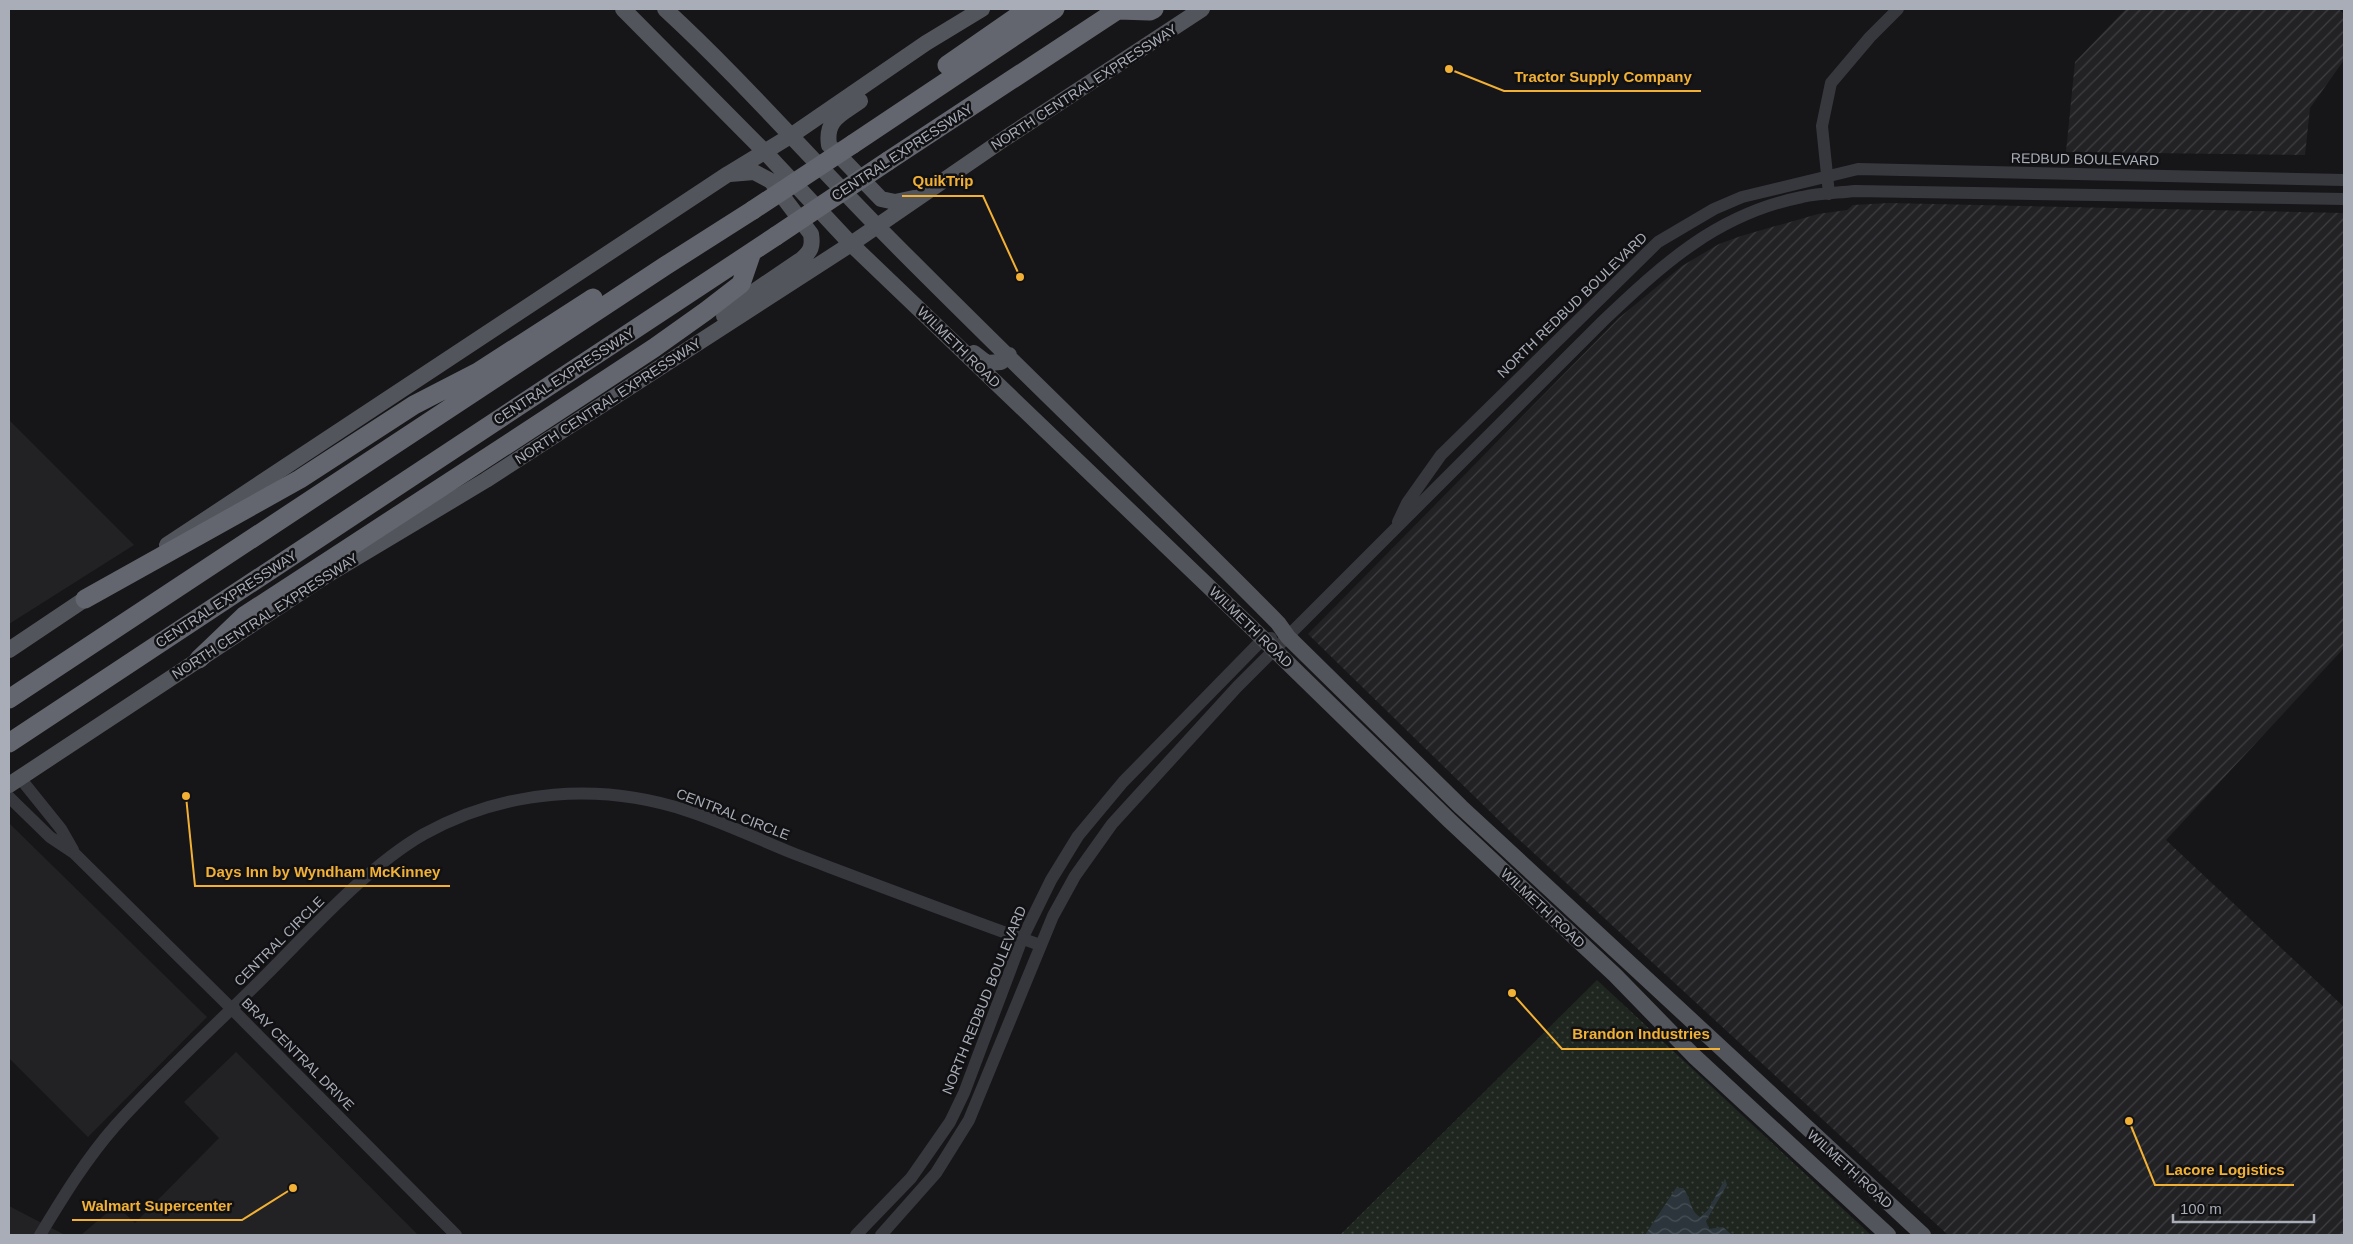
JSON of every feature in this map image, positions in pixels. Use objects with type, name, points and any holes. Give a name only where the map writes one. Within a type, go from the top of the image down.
[{"type":"highway","points":[[853,144],[901,96],[1028,9]]},
{"type":"highway","points":[[9,700],[1055,9]]},
{"type":"highway","points":[[1119,9],[1150,11],[1154,9]]},
{"type":"highway","name":"CENTRAL EXPRESSWAY","points":[[9,743],[1119,9]]},
{"type":"highway","points":[[199,659],[244,616],[546,420],[654,348],[706,310],[741,284],[752,252]]},
{"type":"highway","points":[[86,599],[300,479],[414,405],[478,372],[596,296],[665,266]]},
{"type":"main road","name":"WILMETH ROAD","points":[[623,9],[764,151],[851,244],[1269,644],[1449,820],[1583,945],[1694,1056],[1888,1235]]},
{"type":"main road","name":"WILMETH ROAD","points":[[665,9],[792,135],[878,226],[1134,478],[1278,623],[1288,636],[1461,807],[1923,1235]]},
{"type":"main road","points":[[9,650],[728,174],[792,135],[926,43],[982,9]]},
{"type":"main road","name":"NORTH CENTRAL EXPRESSWAY","points":[[14,782],[370,547],[486,480],[851,244],[918,197],[1202,9]]},
{"type":"main road","points":[[918,197],[895,202],[881,198],[829,145],[828,135],[832,122],[888,81],[926,43]]},
{"type":"main road","points":[[691,346],[743,299],[802,259],[810,251],[813,244],[812,234],[771,180],[754,172],[728,174]]},
{"type":"main road","points":[[902,292],[930,310],[977,356],[987,363],[1001,362],[1009,355]]},
{"type":"main road","points":[[1115,496],[1134,478]]},
{"type":"main road","points":[[1583,945],[1595,932]]},
{"type":"street","points":[[1898,9],[1870,37],[1832,83],[1822,126],[1829,194],[1883,190],[2344,200]]},
{"type":"street","name":"REDBUD BOULEVARD","points":[[1827,175],[1858,169],[1887,169],[2344,180]]},
{"type":"street","name":"NORTH REDBUD BOULEVARD","points":[[1394,531],[1407,503],[1441,455],[1658,242],[1714,209],[1742,197],[1827,175]]},
{"type":"street","points":[[2293,179],[2293,198]]},
{"type":"street","name":"NORTH REDBUD BOULEVARD","points":[[1288,636],[1603,321],[1669,260],[1722,226],[1755,211],[1803,197],[1829,194]]},
{"type":"street","points":[[881,1235],[919,1195],[949,1155],[975,1109],[1040,945],[1075,876],[1112,824],[1237,688],[1269,644],[1288,636]]},
{"type":"street","name":"NORTH REDBUD BOULEVARD","points":[[856,1235],[910,1178],[935,1146],[950,1122],[964,1093],[1022,939],[1051,880],[1070,848],[1109,798],[1269,644]]},
{"type":"street","name":"BRAY CENTRAL DRIVE","points":[[14,782],[61,829],[74,853]]},
{"type":"street","name":"CENTRAL CIRCLE","points":[[40,1235],[75,1178],[116,1126],[232,1008],[371,874],[407,845],[470,813],[508,802],[579,793],[622,796],[660,803],[690,812],[792,853],[1040,945]]},
{"type":"street","name":"BRAY CENTRAL DRIVE","points":[[9,797],[50,837],[74,853],[232,1008],[456,1235]]},
{"type":"street","points":[[935,1146],[949,1155]]},
{"type":"shaded area","points":[[2126,9],[2339,9],[2344,14],[2344,60],[2310,108],[2305,155],[2066,152],[2075,62]]},
{"type":"shaded area","points":[[1889,203],[2344,213],[2344,648],[2166,840],[2344,1007],[2344,1235],[1948,1235],[1512,833],[1308,634],[1619,318],[1682,266],[1719,244],[1741,236],[1818,214],[1847,210],[1853,205]]},
{"type":"shaded area","points":[[9,420],[134,545],[9,624]]},
{"type":"shaded area","points":[[10,824],[207,1017],[88,1137],[9,1058]]},
{"type":"shaded area","points":[[1597,980],[1871,1235],[1340,1235]]},
{"type":"shaded area","points":[[236,1052],[418,1235],[81,1235],[116,1205],[135,1223],[219,1138],[184,1102]]},
{"type":"shaded area","points":[[9,1206],[65,1235],[9,1235]]},
{"type":"water","points":[[1725,1179],[1727,1185],[1706,1221],[1709,1229],[1723,1227],[1732,1235],[1645,1235],[1676,1188],[1683,1188],[1694,1211],[1700,1217],[1708,1210]]},
{"type":"place","name":"Tractor Supply Company","points":[[1449,69]]},
{"type":"place","name":"QuikTrip","points":[[1020,277]]},
{"type":"place","name":"Days Inn by Wyndham McKinney","points":[[186,796]]},
{"type":"place","name":"Brandon Industries","points":[[1512,993]]},
{"type":"place","name":"Lacore Logistics","points":[[2129,1121]]},
{"type":"place","name":"Walmart Supercenter","points":[[293,1188]]}]
